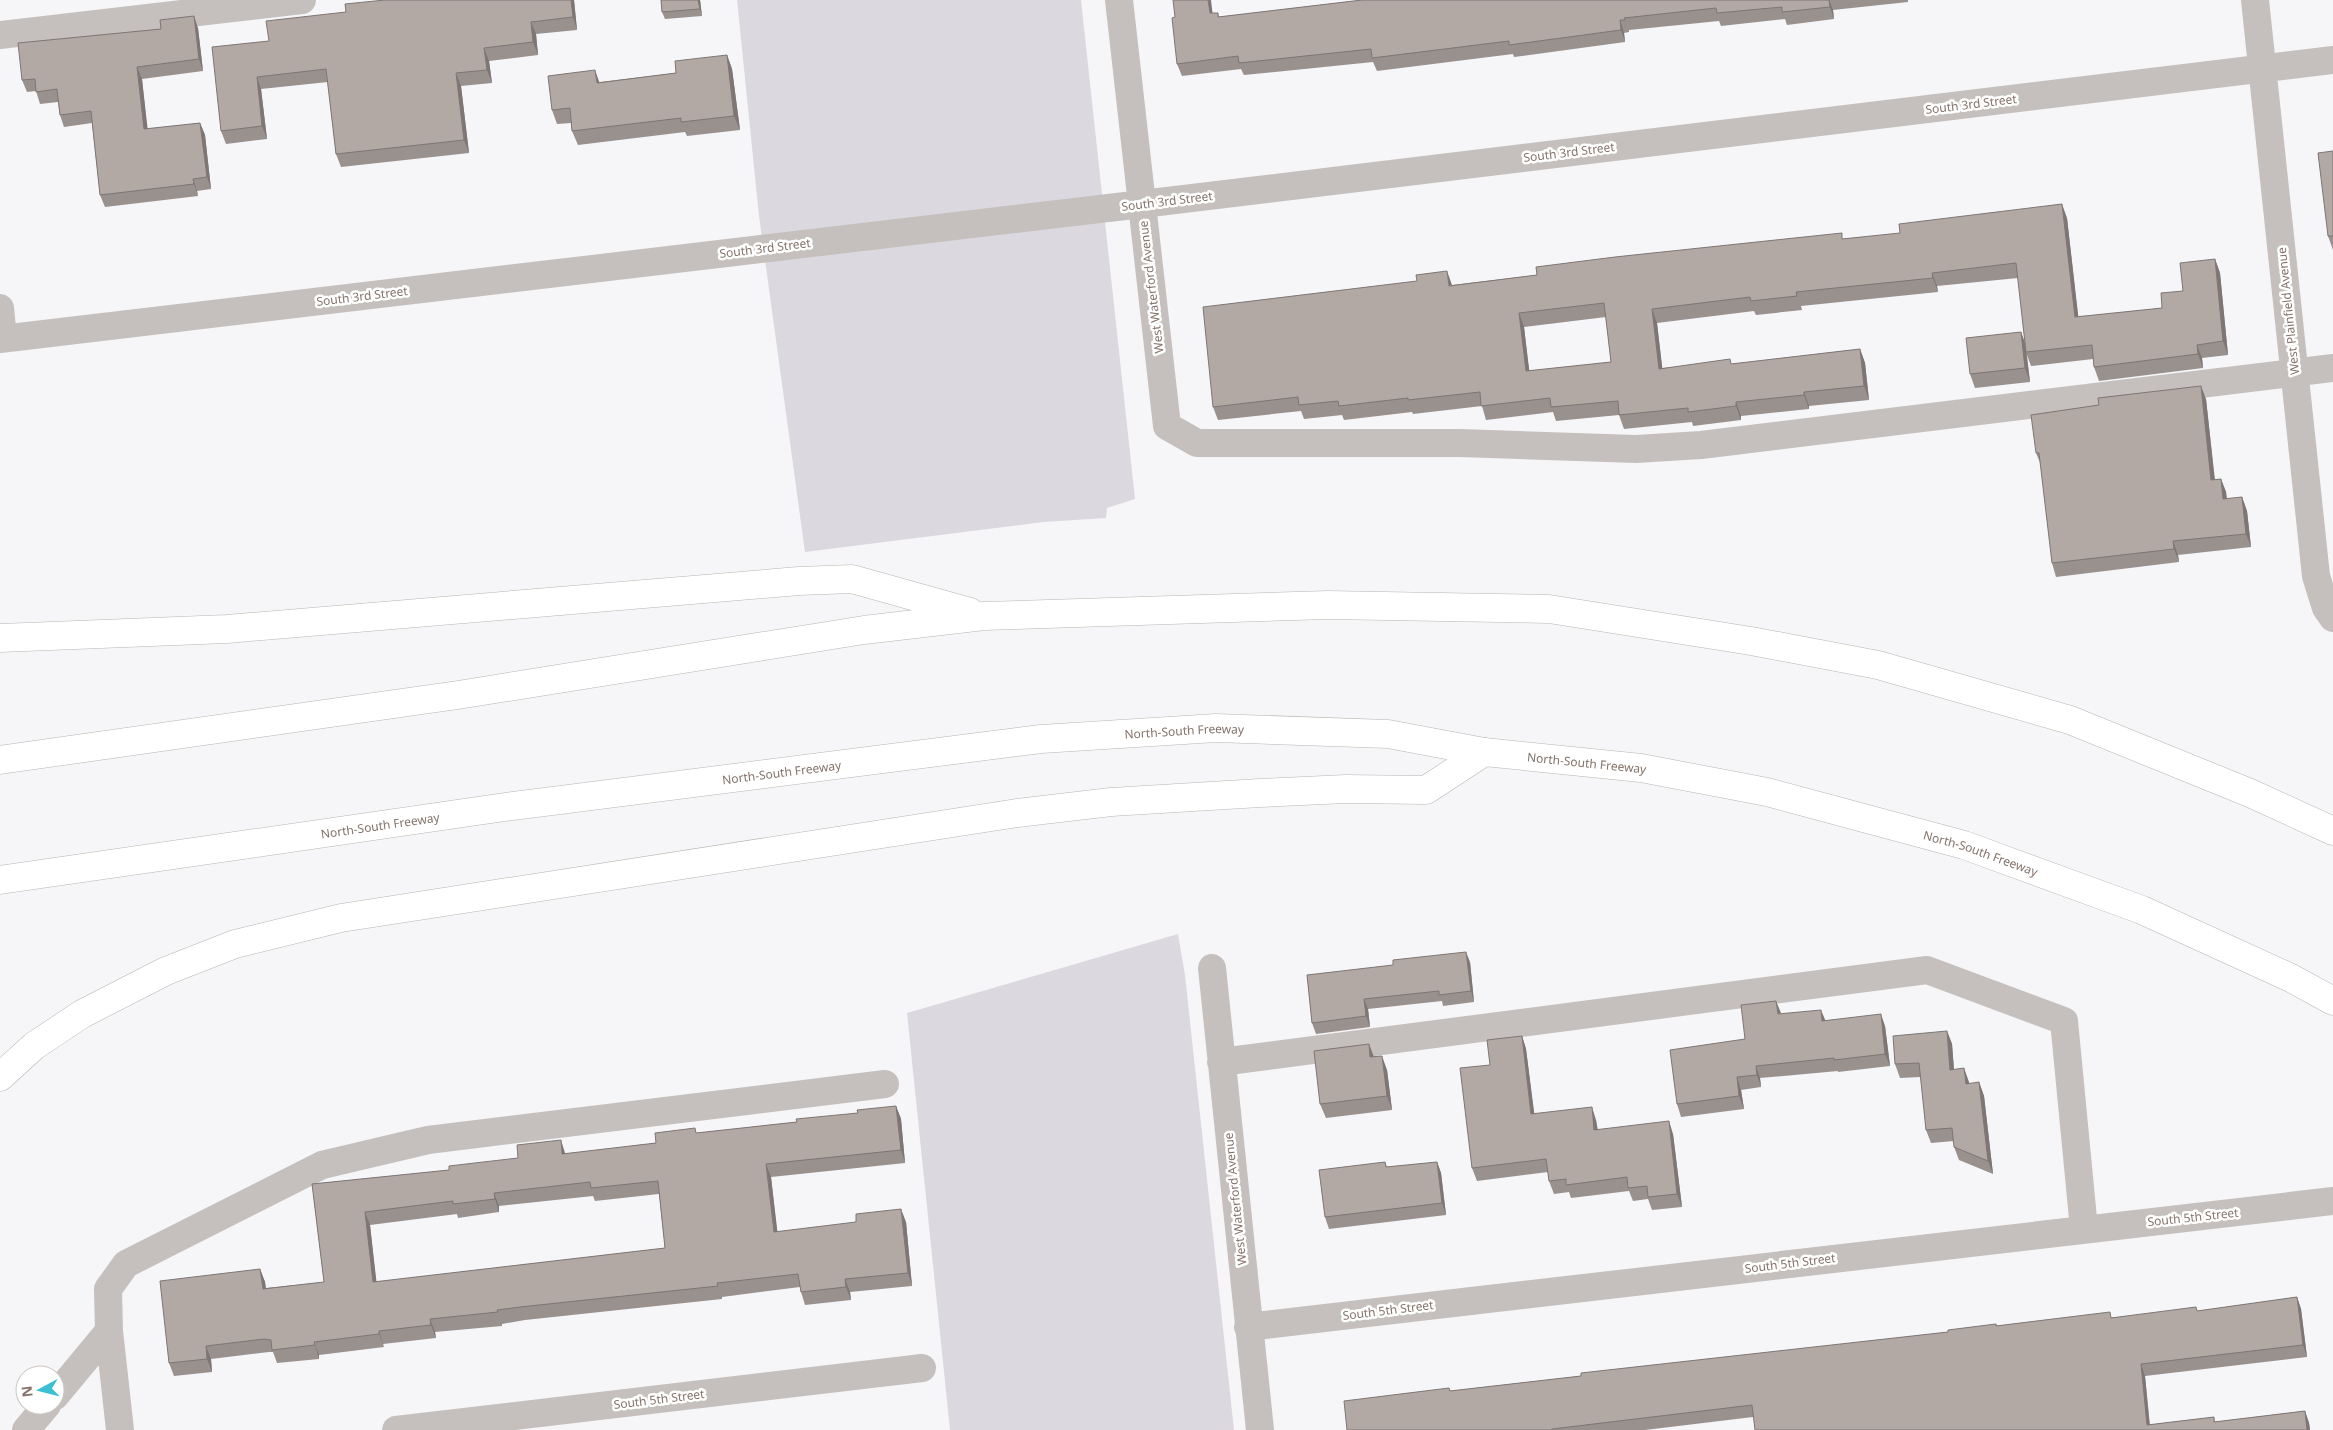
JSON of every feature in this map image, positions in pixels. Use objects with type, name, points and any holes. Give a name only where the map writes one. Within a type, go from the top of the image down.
[{"type":"highway","points":[[0,638],[227,629],[789,582],[852,579],[984,616]]},
{"type":"highway","points":[[0,760],[458,695],[864,630],[984,616],[1328,604],[1549,609],[1742,639],[1878,665],[2070,720],[2250,793],[2333,831]]},
{"type":"highway","name":"North-South Freeway","points":[[0,880],[505,807],[1041,739],[1216,728],[1388,734],[1484,752],[1641,768],[1767,792],[1964,845],[2142,910],[2291,978],[2333,1000]]},
{"type":"highway","points":[[0,1077],[34,1046],[82,1014],[166,972],[235,944],[341,918],[1017,813],[1111,802],[1260,793],[1346,789],[1426,790],[1484,752]]},
{"type":"street","points":[[0,35],[302,0]]},
{"type":"street","name":"West Waterford Avenue","points":[[1120,0],[1167,426],[1197,443],[1460,443],[1636,449],[1711,444],[2294,373]]},
{"type":"street","name":"West Plainfield Avenue","points":[[2255,0],[2316,576],[2326,608],[2333,618]]},
{"type":"street","name":"South 3rd Street","points":[[2,338],[1142,204],[2333,60]]},
{"type":"street","points":[[0,308],[2,338]]},
{"type":"street","points":[[2294,373],[2333,368]]},
{"type":"street","name":"West Waterford Avenue","points":[[1212,968],[1260,1430]]},
{"type":"street","points":[[1221,1062],[1927,970],[2064,1021],[2084,1229]]},
{"type":"street","points":[[120,1430],[109,1331],[108,1289],[126,1264],[322,1166],[428,1140],[885,1084]]},
{"type":"street","name":"South 5th Street","points":[[1248,1327],[2333,1201]]},
{"type":"street","points":[[65,1384],[109,1331]]},
{"type":"street","name":"South 5th Street","points":[[396,1430],[922,1368]]},
{"type":"street","points":[[26,1430],[39,1415]]},
{"type":"shaded area","points":[[737,0],[1081,0],[1135,499],[1107,508],[1106,518],[1044,522],[805,552],[759,216]]},
{"type":"shaded area","points":[[1178,934],[1185,975],[1234,1430],[950,1430],[907,1013]]},
{"type":"building","points":[[385,0],[571,0],[573,17],[531,22],[533,42],[484,48],[487,70],[456,73],[464,140],[336,154],[326,69],[257,77],[262,126],[221,131],[212,47],[269,41],[266,21],[346,12],[345,4]]},
{"type":"building","points":[[661,0],[698,0],[700,9],[662,12]]},
{"type":"building","points":[[1173,0],[1208,0],[1210,13],[1218,13],[1218,17],[1362,0],[1829,0],[1830,7],[1782,12],[1782,7],[1717,13],[1716,8],[1624,18],[1625,20],[1620,20],[1621,30],[1509,45],[1509,41],[1372,58],[1371,49],[1239,63],[1238,56],[1177,64],[1172,18],[1175,17]]},
{"type":"building","points":[[194,16],[199,59],[137,67],[144,129],[200,123],[207,177],[193,179],[194,184],[100,195],[91,111],[60,115],[57,89],[36,92],[35,79],[22,80],[18,43],[161,29],[160,20]]},
{"type":"building","points":[[727,55],[734,116],[681,122],[681,118],[572,131],[570,108],[552,110],[548,76],[595,70],[597,83],[676,73],[675,61]]},
{"type":"building","points":[[2333,151],[2333,236],[2328,236],[2318,153]]},
{"type":"building","points":[[2062,204],[2075,317],[2162,308],[2161,293],[2183,291],[2180,263],[2215,259],[2223,341],[2197,345],[2198,354],[2094,367],[2092,345],[2026,352],[2016,263],[1932,273],[1933,278],[1796,292],[1797,296],[1751,301],[1750,297],[1652,309],[1659,369],[1730,359],[1731,364],[1860,349],[1864,386],[1736,402],[1736,406],[1688,412],[1688,408],[1619,415],[1618,401],[1551,407],[1550,398],[1481,406],[1480,392],[1339,406],[1338,401],[1299,405],[1298,397],[1213,407],[1203,307],[1417,281],[1416,275],[1447,271],[1449,286],[1537,275],[1536,267],[1615,257],[1842,233],[1842,239],[1900,233],[1899,224]],"holes":[[[1604,303],[1611,362],[1526,371],[1519,313]]]},
{"type":"building","points":[[2021,332],[2025,368],[1970,374],[1966,338]]},
{"type":"building","points":[[2201,386],[2211,480],[2221,479],[2223,499],[2242,497],[2246,534],[2173,541],[2174,549],[2052,563],[2039,453],[2036,453],[2031,415],[2099,405],[2098,398]]},
{"type":"building","points":[[1466,952],[1471,991],[1439,995],[1439,991],[1364,999],[1366,1016],[1312,1023],[1307,975],[1393,965],[1393,960]]},
{"type":"building","points":[[1776,1001],[1778,1014],[1821,1010],[1822,1021],[1881,1014],[1885,1054],[1756,1066],[1757,1075],[1737,1077],[1739,1096],[1677,1104],[1670,1050],[1745,1039],[1741,1005]]},
{"type":"building","points":[[1947,1031],[1950,1070],[1964,1068],[1966,1084],[1979,1082],[1988,1161],[1954,1147],[1952,1128],[1926,1130],[1919,1063],[1895,1064],[1893,1036]]},
{"type":"building","points":[[1522,1036],[1531,1114],[1592,1107],[1594,1130],[1669,1121],[1677,1194],[1648,1197],[1647,1186],[1628,1188],[1627,1177],[1566,1185],[1566,1179],[1549,1181],[1546,1159],[1472,1168],[1460,1068],[1490,1065],[1487,1040]]},
{"type":"building","points":[[1369,1044],[1370,1057],[1382,1056],[1387,1096],[1320,1104],[1314,1051]]},
{"type":"building","points":[[896,1106],[901,1150],[766,1164],[774,1232],[856,1222],[856,1214],[901,1209],[908,1273],[845,1279],[846,1287],[801,1292],[798,1274],[717,1283],[718,1286],[520,1307],[497,1310],[498,1312],[430,1319],[431,1325],[379,1331],[379,1334],[314,1342],[315,1345],[272,1350],[271,1340],[264,1339],[206,1346],[207,1359],[169,1363],[160,1281],[260,1269],[263,1289],[324,1282],[312,1184],[449,1170],[449,1166],[518,1158],[517,1145],[561,1140],[562,1154],[656,1143],[655,1133],[695,1128],[696,1133],[797,1122],[796,1119],[858,1113],[857,1110]],"holes":[[[658,1181],[665,1248],[373,1282],[365,1212],[453,1201],[453,1204],[495,1199],[494,1193],[590,1182],[591,1188]]]},
{"type":"building","points":[[1385,1162],[1386,1167],[1437,1162],[1442,1203],[1325,1217],[1319,1170]]},
{"type":"building","points":[[2297,1297],[2303,1345],[2141,1364],[2147,1425],[2214,1417],[2214,1422],[2305,1411],[2307,1430],[1755,1430],[1752,1405],[1552,1430],[1347,1430],[1344,1401],[1449,1388],[1450,1391],[1581,1376],[1581,1373],[1948,1332],[1948,1330],[1996,1324],[1996,1326],[2110,1312],[2111,1318],[2196,1307],[2197,1311]]}]
